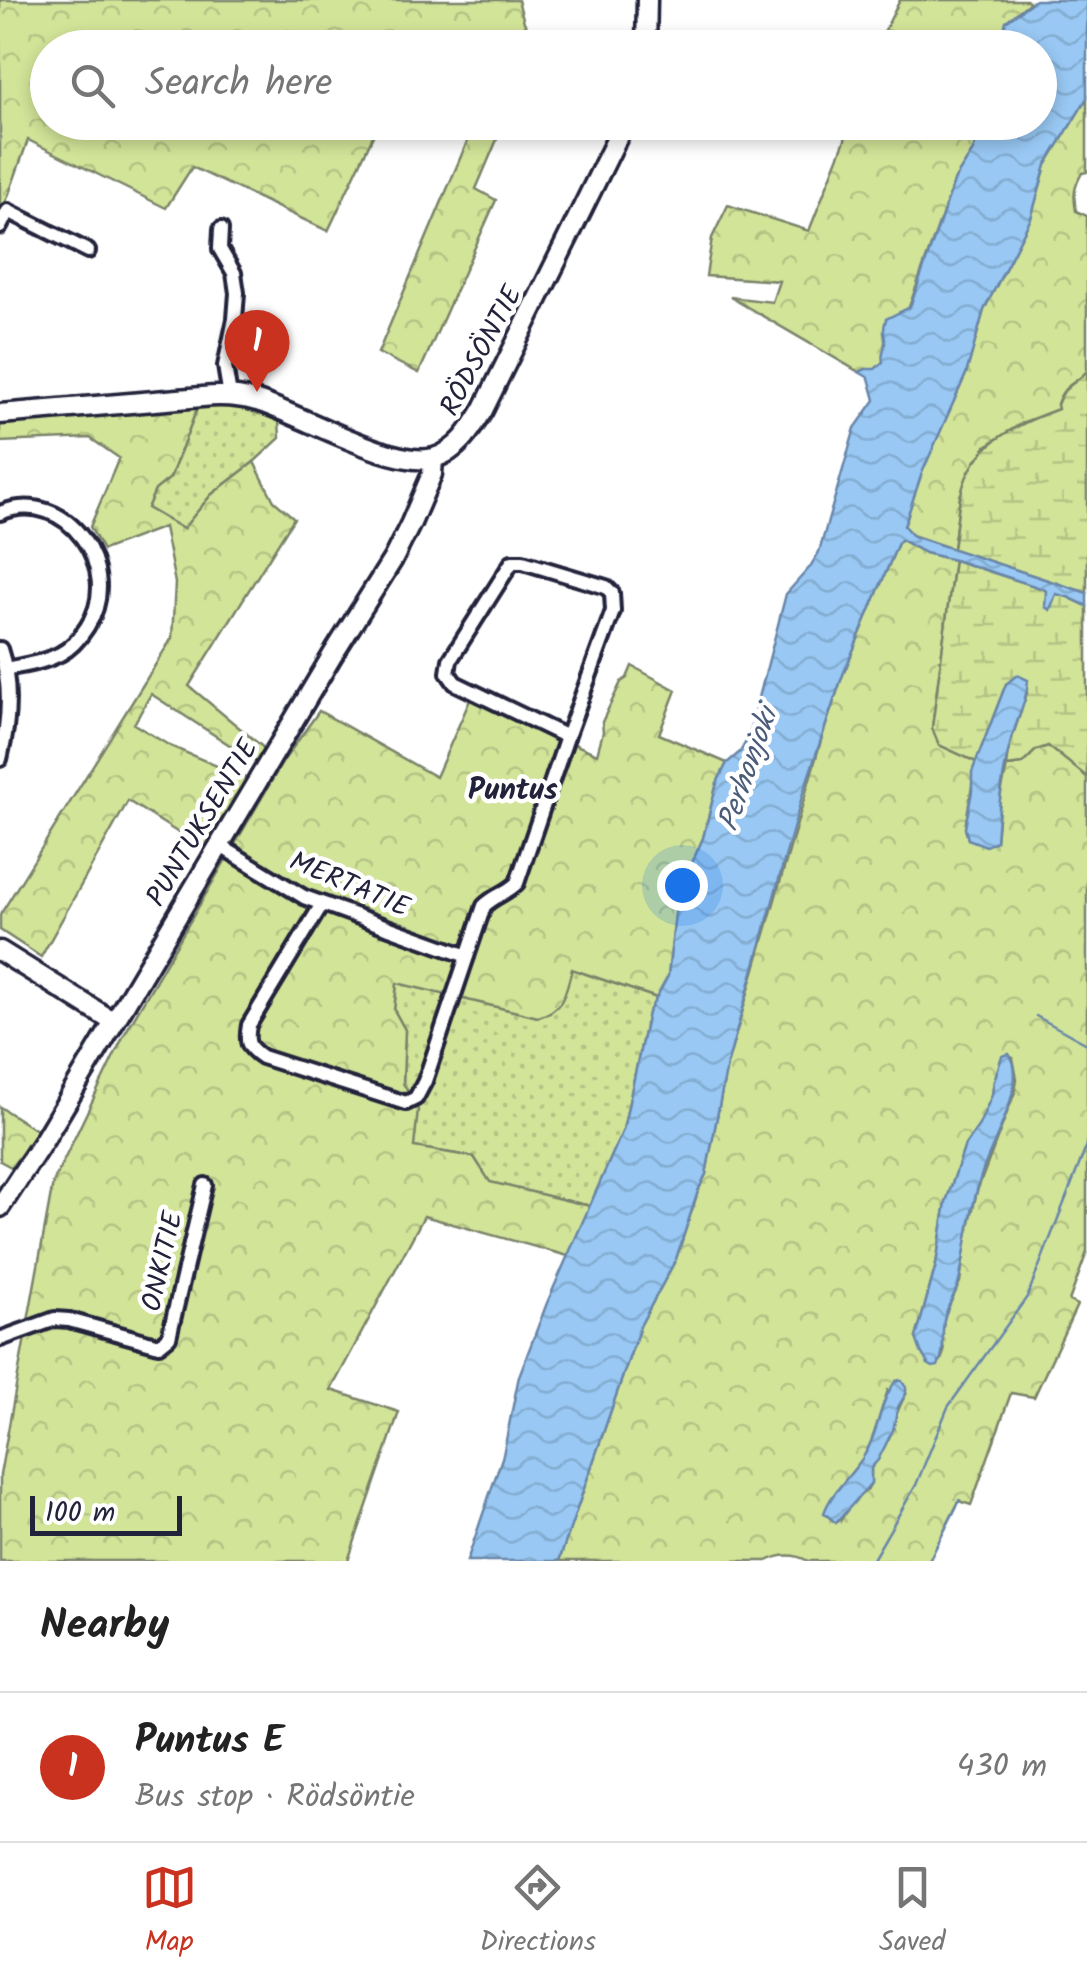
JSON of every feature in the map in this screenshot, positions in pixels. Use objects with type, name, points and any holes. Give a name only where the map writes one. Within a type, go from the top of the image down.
[{"type":"street","points":[[646,30],[647,0]]},
{"type":"street","name":"RÖDSÖNTIE","points":[[432,459],[459,444],[484,410],[616,140]]},
{"type":"street","points":[[0,227],[8,211],[88,251]]},
{"type":"street","points":[[221,229],[220,249],[234,273],[237,293],[226,366],[230,396]]},
{"type":"street","points":[[0,414],[230,396],[258,401],[387,454],[432,459]]},
{"type":"street","name":"PUNTUKSENTIE","points":[[0,1207],[392,559],[432,474],[432,459]]},
{"type":"street","points":[[0,512],[38,509],[68,522],[94,555],[100,572],[100,591],[91,622],[71,647],[48,659],[6,668]]},
{"type":"street","points":[[322,904],[250,1025],[246,1040],[250,1049],[262,1057],[406,1104],[416,1098],[425,1081],[484,906],[516,883],[613,612],[612,593],[606,587],[512,562],[450,660],[448,673],[455,683],[567,738]]},
{"type":"street","points":[[0,649],[6,668],[7,714],[0,759]]},
{"type":"street","name":"MERTATIE","points":[[219,845],[304,896],[468,956]]},
{"type":"street","points":[[0,951],[114,1022]]},
{"type":"street","name":"ONKITIE","points":[[0,1338],[56,1319],[159,1345],[169,1337],[205,1185]]},
{"type":"green space","points":[[0,0],[518,0],[528,30],[30,30],[30,140],[371,140],[328,231],[192,167],[166,208],[28,140],[6,202],[0,208]]},
{"type":"green space","points":[[900,0],[1030,2],[1007,21],[1005,30],[885,30]]},
{"type":"green space","points":[[1087,98],[1087,172],[1079,178],[1074,196],[1076,211],[1087,216],[1087,371],[1063,392],[1057,404],[1059,409],[1024,422],[986,446],[960,496],[953,549],[912,535],[904,527],[921,473],[966,374],[984,310],[1031,218],[1046,165]]},
{"type":"green space","points":[[468,140],[497,140],[476,189],[496,200],[419,373],[378,353]]},
{"type":"green space","points":[[845,140],[976,140],[955,179],[909,307],[885,343],[883,362],[875,370],[859,372],[730,297],[772,302],[779,281],[706,276],[712,238],[728,205],[809,231]]},
{"type":"green space","points":[[1087,371],[1087,593],[953,549],[961,494],[975,462],[985,449],[1011,430],[1058,409],[1063,393]]},
{"type":"green space","points":[[198,406],[244,406],[279,420],[280,438],[211,495],[183,529],[147,508],[155,490],[170,478]]},
{"type":"green space","points":[[198,406],[170,478],[155,490],[147,508],[183,529],[211,495],[254,462],[274,501],[294,518],[189,686],[265,749],[256,762],[151,694],[134,724],[170,746],[250,780],[207,851],[128,801],[41,957],[0,930],[0,915],[172,638],[175,583],[164,527],[103,550],[90,527],[119,458],[90,438],[0,442],[0,420],[90,410]]},
{"type":"green space","points":[[901,540],[925,553],[954,560],[932,728],[976,762],[965,828],[968,839],[996,841],[1007,766],[1022,764],[1036,750],[1048,746],[1087,777],[1087,1252],[1069,1301],[1077,1305],[1034,1397],[1011,1393],[971,1505],[959,1501],[929,1561],[808,1561],[788,1555],[767,1561],[559,1561],[640,1326],[676,1259],[706,1174],[727,1065],[822,737],[842,677]],"holes":[[[1002,1057],[1013,1058],[1015,1092],[977,1191],[960,1282],[944,1317],[941,1360],[916,1338],[936,1264],[946,1202],[965,1145],[979,1126],[992,1095]],[[888,1390],[906,1394],[883,1450],[871,1468],[871,1483],[841,1520],[840,1487],[872,1440]]]},
{"type":"green space","points":[[954,560],[1087,606],[1087,777],[1048,746],[1036,750],[1022,764],[1007,766],[1027,693],[1006,684],[976,762],[939,745],[932,728]]},
{"type":"green space","points":[[632,666],[676,690],[659,734],[727,763],[717,783],[703,838],[679,880],[668,977],[657,998],[572,969],[559,1005],[538,1017],[397,983],[394,1010],[405,1030],[403,1083],[418,1110],[414,1147],[474,1157],[490,1182],[590,1206],[568,1256],[424,1216],[331,1390],[399,1412],[348,1561],[0,1561],[0,1475],[53,1183],[124,1035],[282,763],[319,711],[436,777],[473,693],[514,718],[597,754],[602,722]]},
{"type":"green space","points":[[571,969],[657,998],[648,1013],[623,1130],[590,1206],[489,1182],[474,1157],[413,1147],[417,1110],[403,1083],[405,1030],[394,1010],[397,982],[538,1017],[550,1013]]},
{"type":"green space","points":[[0,1107],[39,1132],[11,1167],[0,1161]]},
{"type":"water","name":"Perhonjoki","points":[[1035,0],[1087,0],[1087,98],[1046,165],[1031,218],[984,310],[966,374],[922,473],[904,526],[913,536],[1087,593],[1087,606],[1056,594],[1050,610],[1045,607],[1044,589],[925,553],[901,540],[898,543],[842,677],[803,793],[727,1065],[706,1174],[676,1259],[640,1326],[559,1561],[467,1561],[503,1455],[519,1376],[623,1130],[648,1013],[668,976],[679,879],[692,863],[703,838],[717,783],[749,736],[786,594],[819,552],[855,428],[875,400],[869,378],[859,372],[875,369],[883,362],[886,319],[910,307],[955,179],[976,140],[1057,140],[1057,30],[1004,30],[1006,21]]},
{"type":"water","points":[[1017,675],[1028,680],[1027,688],[1006,764],[996,841],[986,846],[968,839],[965,828],[972,772],[1006,684]]},
{"type":"water","points":[[1009,1054],[1014,1065],[1012,1094],[979,1183],[959,1282],[944,1320],[942,1354],[938,1366],[933,1367],[916,1338],[936,1265],[946,1202],[965,1145],[992,1095],[1002,1056]]},
{"type":"water","points":[[901,1380],[906,1394],[898,1407],[893,1430],[871,1468],[871,1483],[836,1523],[824,1513],[865,1454],[886,1398],[896,1381]]},
{"type":"waterway","points":[[1036,1016],[1087,1044]]},
{"type":"waterway","points":[[872,1561],[916,1485],[948,1407],[1027,1297],[1087,1145]]},
{"type":"waterway","points":[[929,1561],[960,1500]]},
{"type":"place","name":"Puntus E","points":[[257,392]]},
{"type":"district","name":"Puntus","points":[[513,789]]}]
